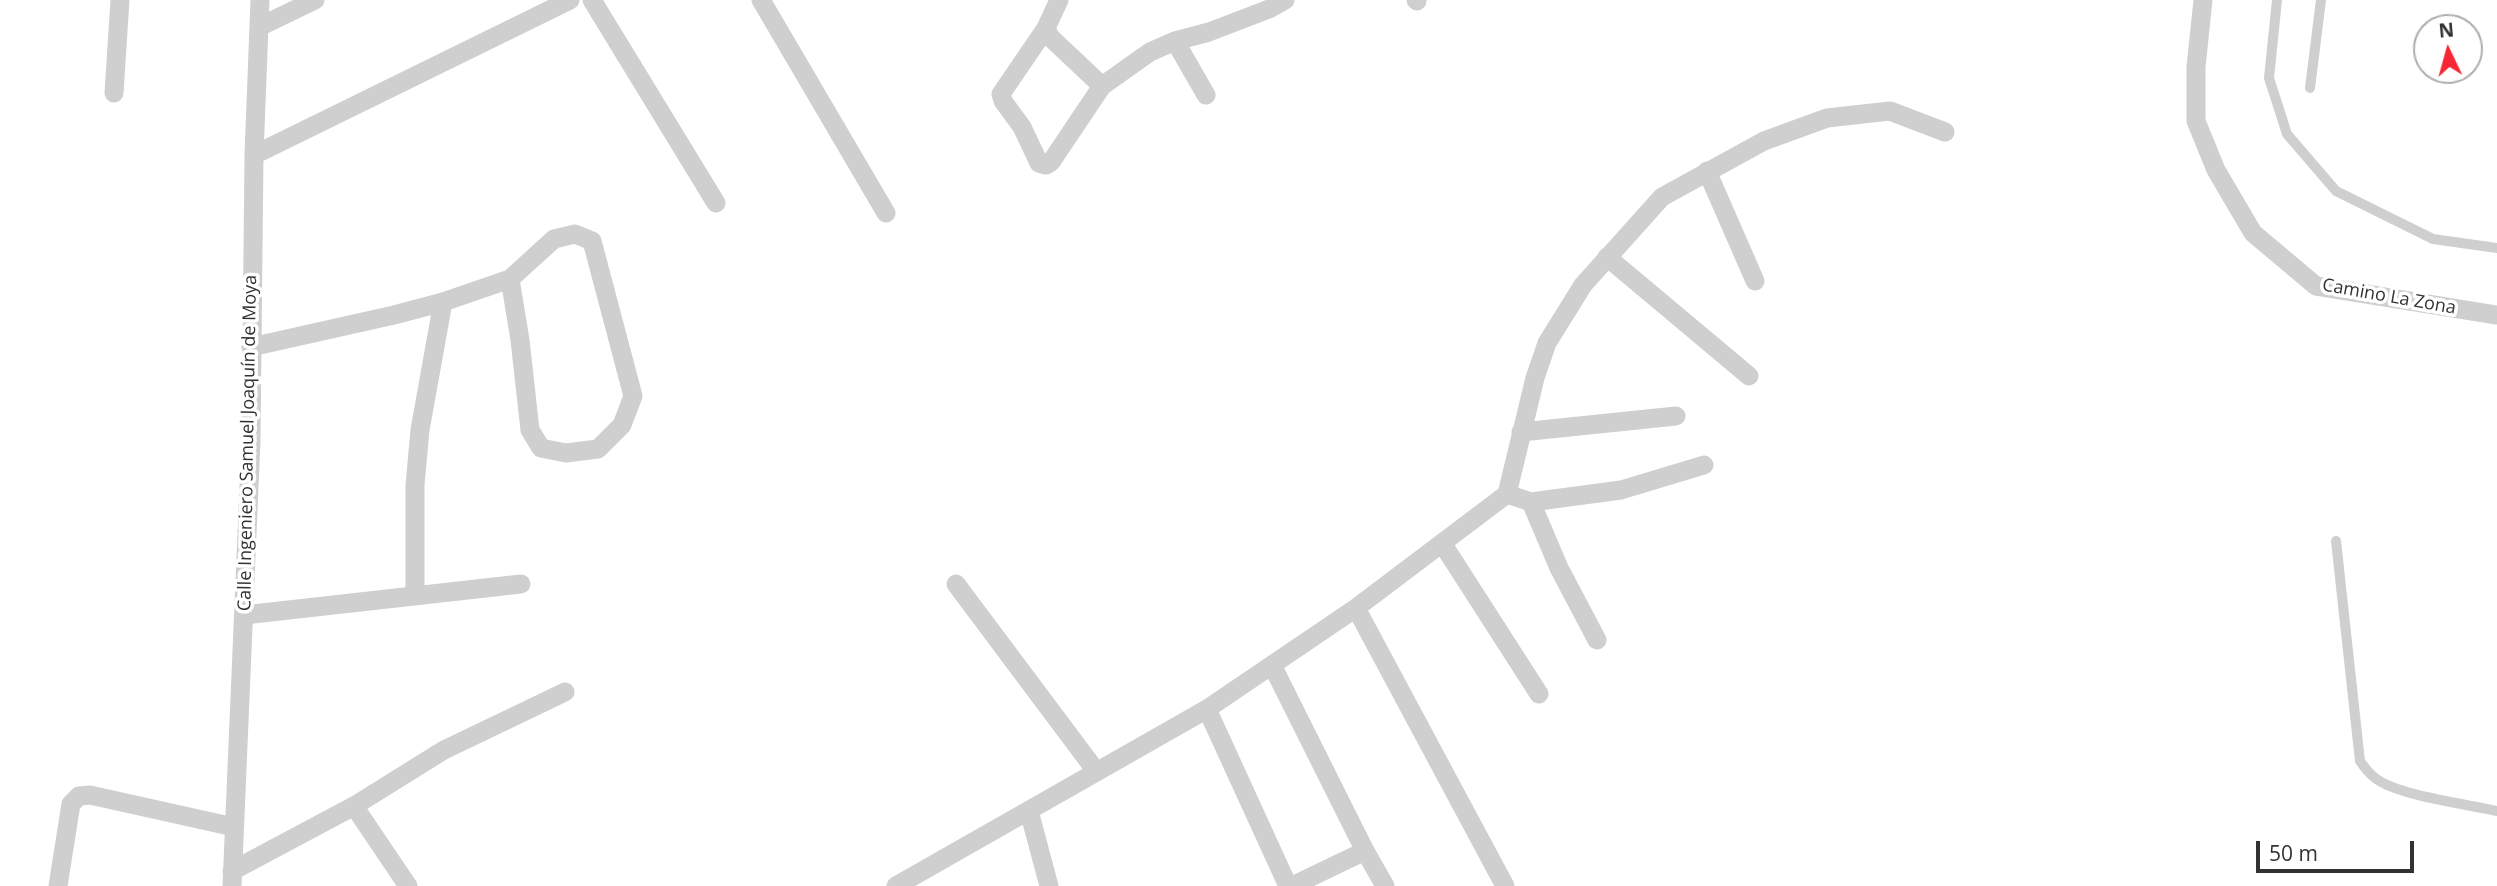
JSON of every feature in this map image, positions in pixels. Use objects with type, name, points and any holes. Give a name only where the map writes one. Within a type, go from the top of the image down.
[{"type":"street","points":[[114,93],[120,0]]},
{"type":"street","name":"Calle Ingeniero Samuel Joaquín de Moya","points":[[232,878],[251,440],[254,155],[260,0]]},
{"type":"street","points":[[259,27],[315,0]]},
{"type":"street","points":[[254,155],[570,0]]},
{"type":"street","points":[[592,0],[716,203]]},
{"type":"street","points":[[761,0],[886,213]]},
{"type":"street","points":[[1059,0],[1046,28],[1001,94],[1022,127],[1039,163],[1046,165],[1051,162],[1102,86],[1150,52],[1269,9],[1285,0]]},
{"type":"street","name":"Camino La Zona","points":[[2203,0],[2196,67],[2196,121],[2216,170],[2253,233],[2316,286],[2497,315]]},
{"type":"street","points":[[1046,28],[1050,37],[1102,86]]},
{"type":"street","points":[[1175,41],[1206,95]]},
{"type":"street","points":[[895,886],[1207,709],[1356,608],[1507,494],[1535,378],[1548,343],[1583,285],[1662,197],[1765,141],[1827,118],[1890,111],[1945,132]]},
{"type":"street","points":[[1707,171],[1755,281]]},
{"type":"street","points":[[251,347],[443,302],[510,279],[554,239],[575,233],[592,241],[633,396],[622,425],[597,449],[566,453],[541,448],[530,430],[510,279]]},
{"type":"street","points":[[1607,257],[1749,376]]},
{"type":"street","points":[[415,596],[416,471],[420,430],[443,302]]},
{"type":"street","points":[[1521,432],[1676,416]]},
{"type":"street","points":[[1507,494],[1531,502],[1621,490],[1704,465]]},
{"type":"street","points":[[1531,502],[1559,568],[1597,640]]},
{"type":"street","points":[[1442,543],[1539,694]]},
{"type":"street","points":[[244,615],[521,584]]},
{"type":"street","points":[[956,584],[1096,771]]},
{"type":"street","points":[[1356,608],[1505,886]]},
{"type":"street","points":[[1272,666],[1385,886]]},
{"type":"street","points":[[232,878],[444,750],[565,692]]},
{"type":"street","points":[[1207,709],[1290,886],[1365,851]]},
{"type":"street","points":[[58,886],[71,804],[79,796],[90,795],[234,827]]},
{"type":"street","points":[[354,806],[408,886]]},
{"type":"street","points":[[1029,811],[1049,886]]},
{"type":"lane","points":[[2277,0],[2269,78],[2287,134],[2336,191],[2433,239],[2497,248]]},
{"type":"lane","points":[[2310,88],[2321,0]]},
{"type":"lane","points":[[2336,541],[2360,761],[2375,778],[2409,792],[2497,811]]}]
